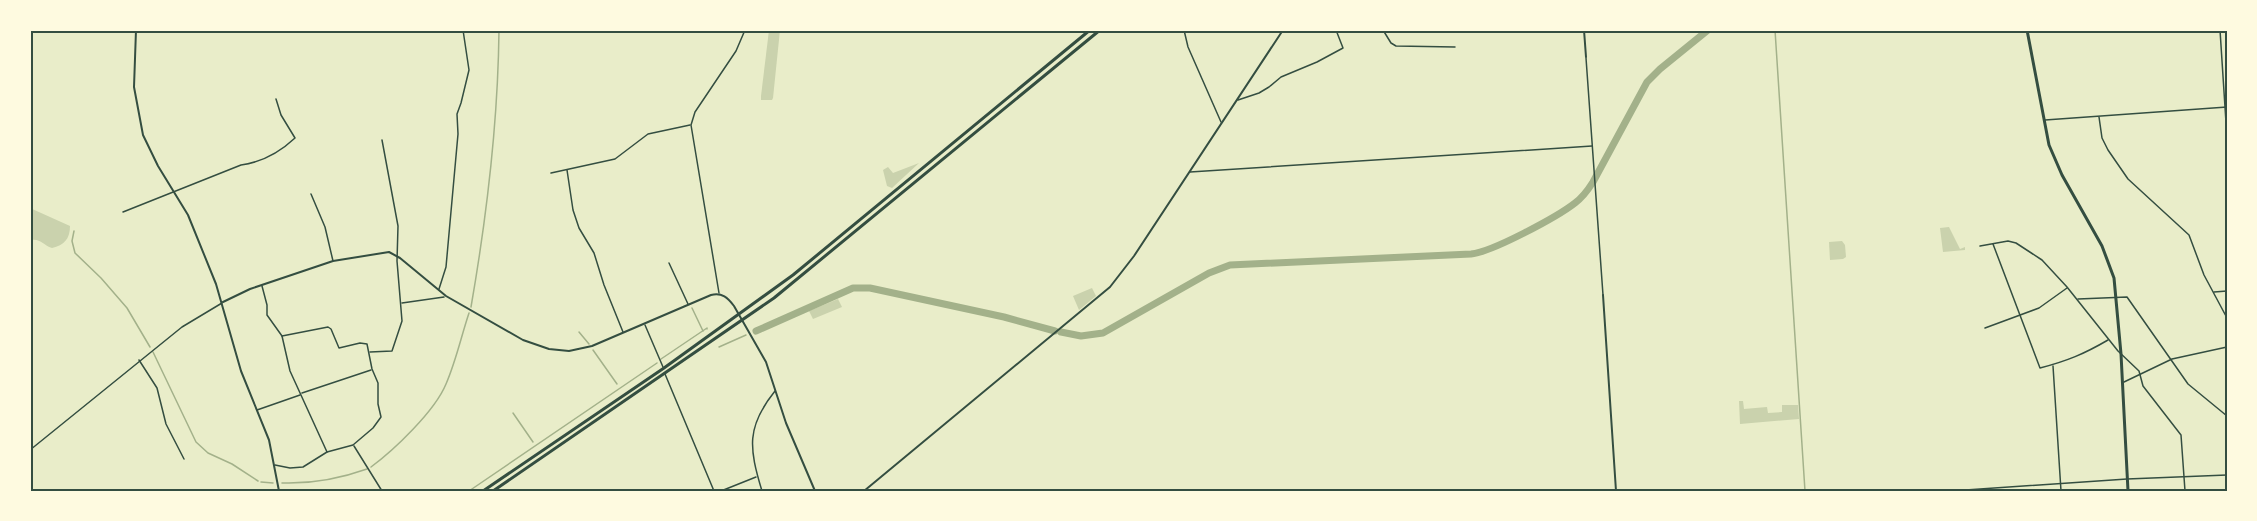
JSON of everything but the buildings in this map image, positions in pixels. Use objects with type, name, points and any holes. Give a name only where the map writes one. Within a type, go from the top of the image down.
[{"type":"main road","points":[[483,491],[739,315],[850,230],[1090,30]]},
{"type":"main road","points":[[494,491],[742,321],[810,270],[1100,30]]},
{"type":"main road","points":[[2028,30],[2044,120],[2055,161],[2110,263],[2117,296],[2128,491]]},
{"type":"street","points":[[136,30],[134,87],[140,124],[149,149],[188,215],[223,302],[241,371],[267,434],[279,491]]},
{"type":"street","points":[[438,290],[446,267],[458,134],[457,114],[469,70],[463,30]]},
{"type":"street","points":[[719,294],[691,125],[695,112],[736,51],[745,30]]},
{"type":"street","points":[[1184,30],[1188,47],[1221,122]]},
{"type":"street","points":[[864,491],[1104,293],[1134,256],[1283,30]]},
{"type":"street","points":[[1237,100],[1259,93],[1281,77],[1317,63],[1343,48],[1336,30]]},
{"type":"street","points":[[1383,30],[1391,43],[1396,46],[1455,47]]},
{"type":"street","points":[[1584,30],[1616,491]]},
{"type":"street","points":[[2220,30],[2227,138]]},
{"type":"street","points":[[123,212],[241,165],[268,158],[284,148],[295,138],[281,115],[276,99]]},
{"type":"street","points":[[2044,120],[2226,107]]},
{"type":"street","points":[[2099,117],[2102,138],[2128,179],[2189,235],[2213,292],[2227,318]]},
{"type":"street","points":[[551,173],[615,159],[652,133],[691,125]]},
{"type":"street","points":[[369,352],[392,351],[401,323],[397,255],[398,226],[382,140]]},
{"type":"street","points":[[1189,172],[1592,146]]},
{"type":"street","points":[[567,170],[576,219],[594,253],[604,285],[624,333]]},
{"type":"street","points":[[311,194],[326,226],[333,261]]},
{"type":"street","points":[[1980,246],[2008,241],[2016,243],[2042,260],[2121,354],[2140,373],[2143,386],[2181,435],[2185,491]]},
{"type":"street","points":[[1993,244],[2040,368],[2085,354],[2109,339]]},
{"type":"street","points":[[30,450],[182,327],[223,302],[261,285],[333,261],[386,252],[397,255],[446,296],[528,342],[549,349],[569,351],[586,348],[711,295],[719,294],[728,298],[766,362],[786,423],[815,491]]},
{"type":"street","points":[[669,263],[688,305]]},
{"type":"street","points":[[261,285],[267,305],[266,312],[282,336],[290,371],[327,452]]},
{"type":"street","points":[[1985,328],[2038,308],[2067,288]]},
{"type":"street","points":[[2213,292],[2227,291]]},
{"type":"street","points":[[401,303],[446,296]]},
{"type":"street","points":[[2077,299],[2117,296],[2129,299],[2188,384],[2227,416]]},
{"type":"street","points":[[644,324],[664,368]]},
{"type":"street","points":[[275,465],[291,468],[303,467],[327,452],[353,445],[373,428],[381,417],[378,404],[378,382],[372,369],[366,344],[339,348],[330,327],[282,336]]},
{"type":"street","points":[[2123,382],[2170,360],[2227,347]]},
{"type":"street","points":[[139,360],[157,388],[166,424],[184,459]]},
{"type":"street","points":[[2052,365],[2061,491]]},
{"type":"street","points":[[257,410],[372,369]]},
{"type":"street","points":[[664,374],[714,491]]},
{"type":"street","points":[[762,491],[753,457],[754,425],[776,390]]},
{"type":"street","points":[[353,445],[382,491]]},
{"type":"street","points":[[1951,491],[2227,475]]},
{"type":"street","points":[[721,491],[757,476]]},
{"type":"green space","points":[[769,30],[780,30],[773,98],[772,100],[761,100],[761,96]]},
{"type":"green space","points":[[919,163],[892,188],[887,186],[883,170],[888,167],[893,173]]},
{"type":"green space","points":[[30,208],[70,226],[66,241],[52,248],[39,241],[30,240]]},
{"type":"green space","points":[[1949,227],[1960,249],[1965,247],[1965,250],[1943,252],[1940,228]]},
{"type":"green space","points":[[1842,241],[1845,245],[1846,257],[1830,260],[1829,242]]},
{"type":"green space","points":[[1092,288],[1096,296],[1079,310],[1073,296]]},
{"type":"green space","points":[[838,299],[842,307],[813,319],[809,311]]},
{"type":"green space","points":[[1739,401],[1743,401],[1744,409],[1767,407],[1768,413],[1782,412],[1782,405],[1798,405],[1799,419],[1740,424]]},
{"type":"waterway","points":[[471,307],[491,169],[499,30]]},
{"type":"waterway","points":[[1061,332],[1081,336],[1103,333],[1209,273],[1230,265],[1471,254],[1508,241],[1554,217],[1583,196],[1593,182],[1647,82],[1708,30]]},
{"type":"waterway","points":[[1775,30],[1805,491]]},
{"type":"waterway","points":[[74,231],[72,241],[75,253],[127,308],[150,347]]},
{"type":"waterway","points":[[756,331],[853,288],[870,288],[1004,317],[1055,331]]},
{"type":"waterway","points":[[692,308],[703,331]]},
{"type":"waterway","points":[[371,467],[391,451],[424,418],[441,395],[453,367],[469,313]]},
{"type":"waterway","points":[[661,359],[707,329]]},
{"type":"waterway","points":[[579,332],[589,344]]},
{"type":"waterway","points":[[719,347],[746,335]]},
{"type":"waterway","points":[[593,350],[617,384]]},
{"type":"waterway","points":[[153,352],[196,442],[208,453],[232,464],[258,481]]},
{"type":"waterway","points":[[469,491],[657,363]]},
{"type":"waterway","points":[[513,413],[533,442]]},
{"type":"waterway","points":[[282,483],[325,480],[367,469]]},
{"type":"waterway","points":[[261,482],[273,483]]}]
